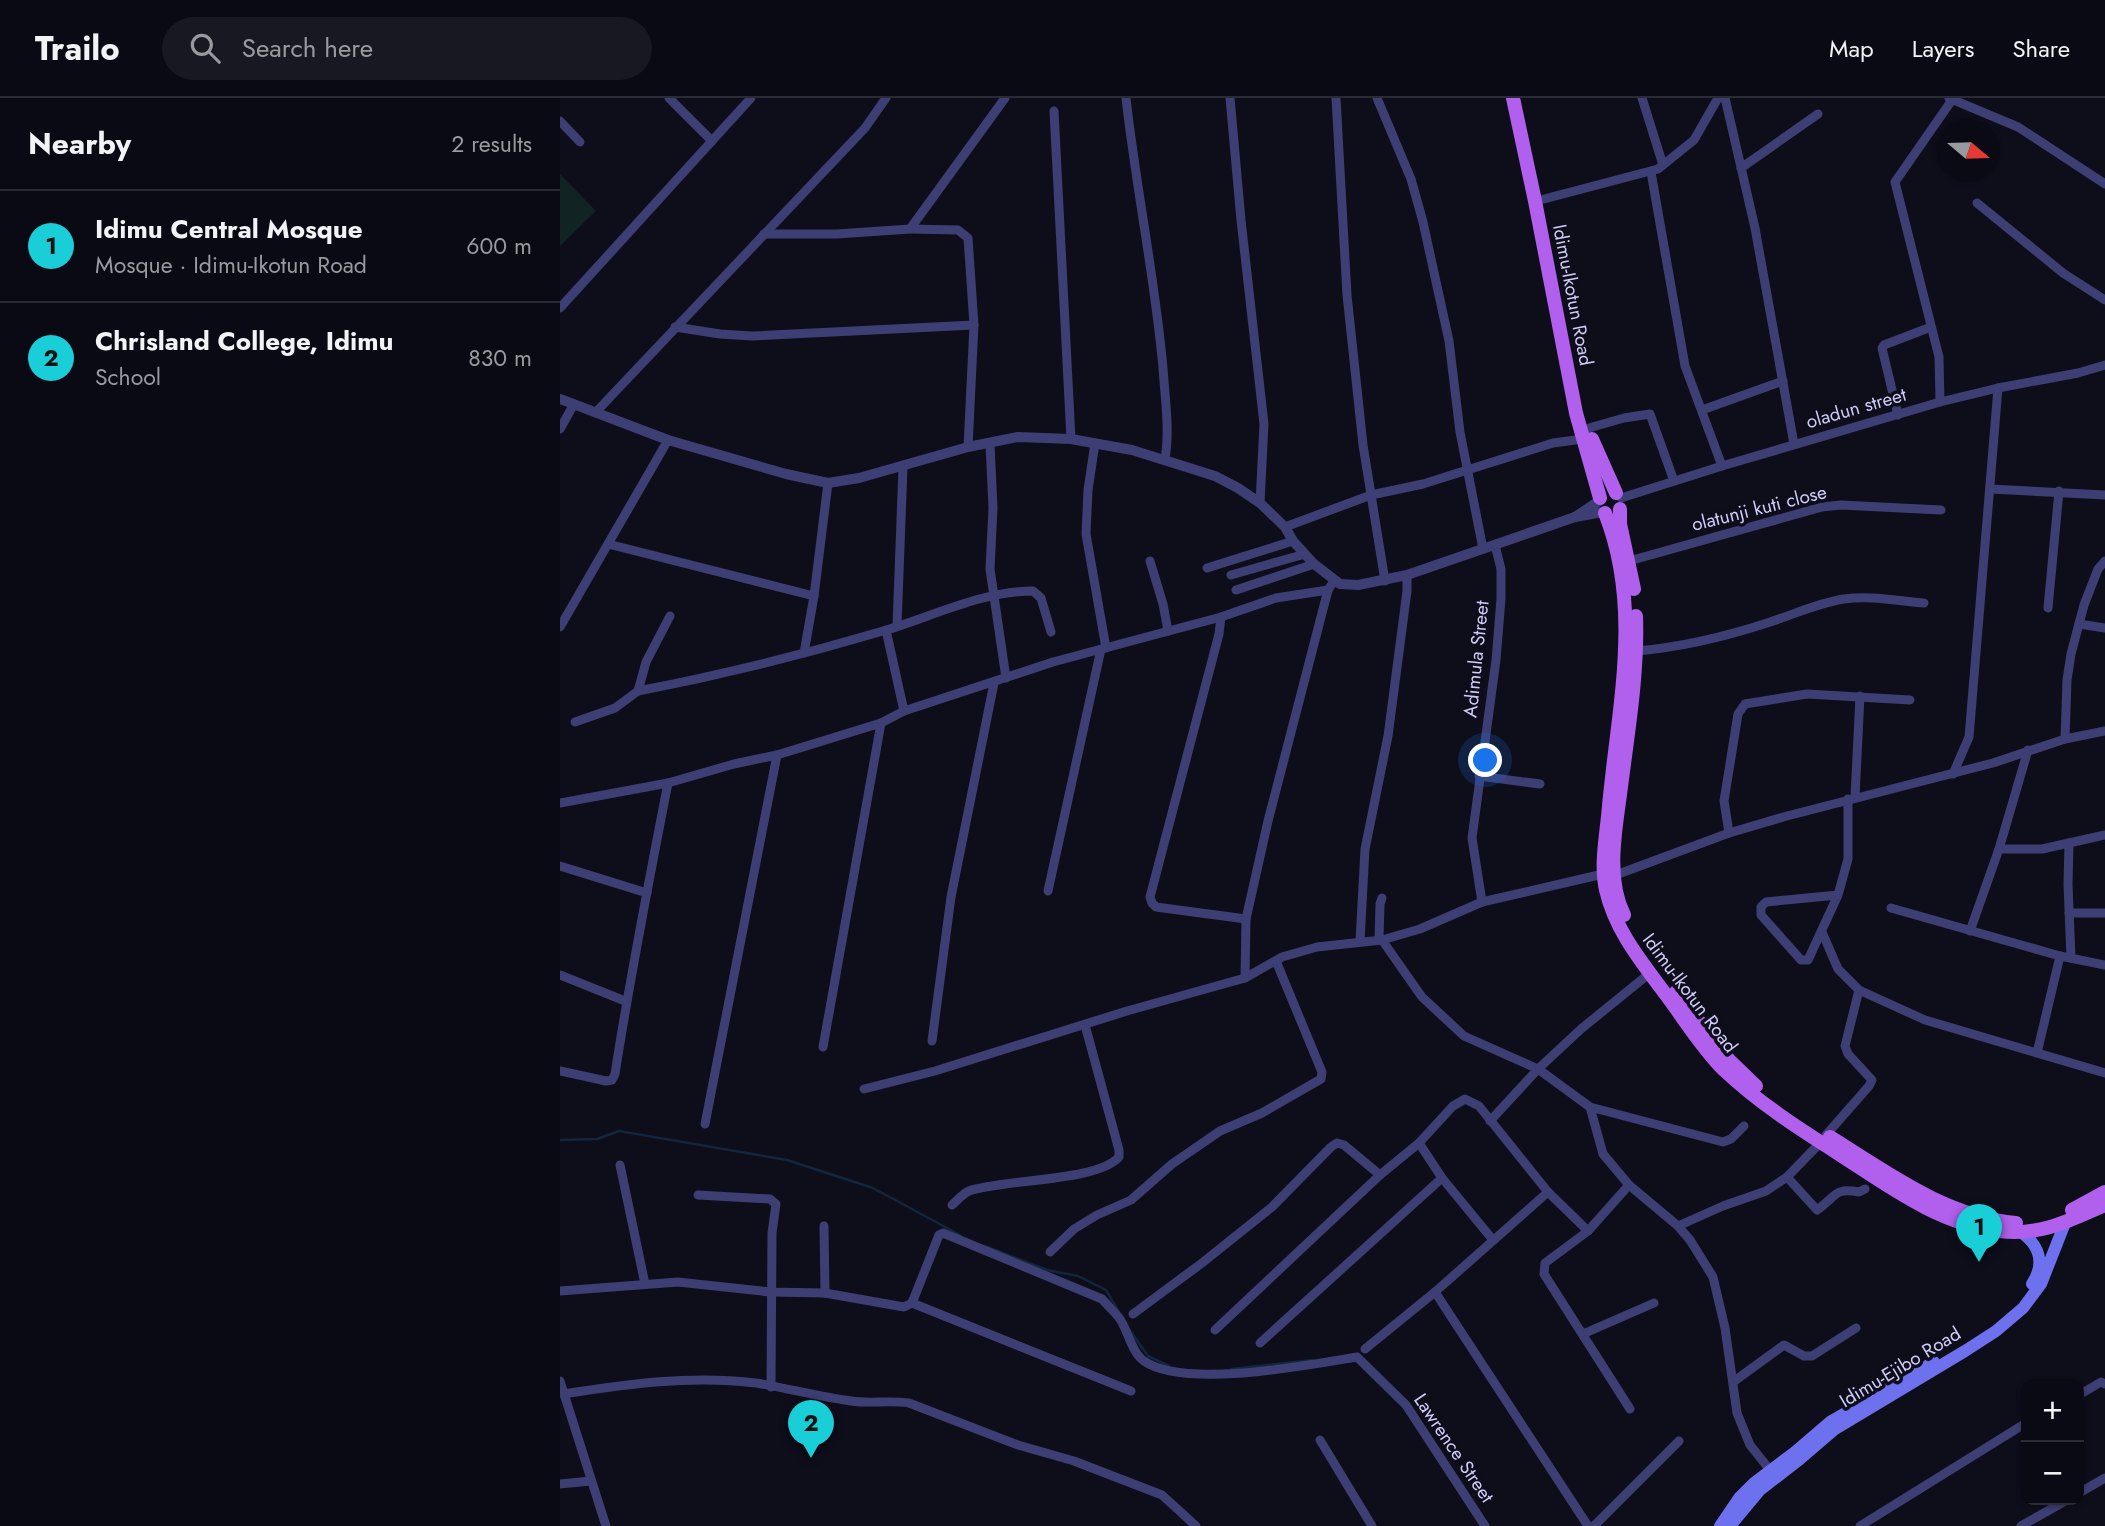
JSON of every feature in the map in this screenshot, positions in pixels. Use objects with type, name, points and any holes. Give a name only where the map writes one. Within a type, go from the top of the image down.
[{"type":"main road","name":"Idimu-Ikotun Road","points":[[1513,98],[1568,377],[1586,433],[1602,506],[1611,527],[1625,589],[1627,647],[1612,768],[1608,875],[1613,914],[1627,941],[1722,1068],[1765,1106],[1913,1189],[1944,1205],[2000,1222],[2031,1224],[2062,1216],[2105,1192]]},
{"type":"main road","points":[[1523,98],[1586,433]]},
{"type":"main road","name":"Idimu-Ikotun Road","points":[[1586,433],[1619,500],[1620,524],[1629,561],[1636,618],[1637,651],[1608,875],[1621,911],[1634,936],[1705,1032],[1759,1089],[1899,1192],[1941,1215],[1970,1225],[2022,1233],[2042,1231],[2105,1205]]},
{"type":"main road","points":[[1605,493],[1619,500],[1611,514],[1602,506],[1605,493]]},
{"type":"main road","name":"Idimu-Ejibo Road","points":[[1730,1526],[1760,1489],[1835,1429],[1965,1352],[2023,1308],[2041,1284],[2065,1223]]},
{"type":"main road","name":"Idimu-Ejibo Road","points":[[1720,1526],[1740,1498],[1830,1422],[1963,1344],[2015,1305],[2035,1279],[2040,1258],[2033,1241],[2022,1233]]},
{"type":"street","points":[[669,98],[712,141]]},
{"type":"street","points":[[560,308],[751,98]]},
{"type":"street","points":[[596,412],[865,128],[886,98]]},
{"type":"street","points":[[910,229],[1006,98]]},
{"type":"street","points":[[1126,98],[1134,171],[1161,342],[1168,437],[1165,459]]},
{"type":"street","points":[[1230,98],[1264,424],[1260,503]]},
{"type":"street","points":[[1336,98],[1347,295],[1363,445],[1385,581]]},
{"type":"street","points":[[1377,98],[1411,179],[1423,222],[1449,341],[1456,412],[1483,549]]},
{"type":"street","points":[[1642,98],[1663,165]]},
{"type":"street","points":[[1544,199],[1651,172],[1694,140],[1718,98]]},
{"type":"street","points":[[1724,98],[1755,228],[1794,444]]},
{"type":"street","points":[[1940,402],[1940,364],[1895,182],[1896,177],[1924,143],[1950,99],[2018,127],[2105,183]]},
{"type":"street","points":[[1054,111],[1071,439]]},
{"type":"street","points":[[1741,168],[1818,114]]},
{"type":"street","points":[[560,121],[580,142]]},
{"type":"street","points":[[1651,172],[1685,366],[1722,466]]},
{"type":"street","points":[[1977,203],[2063,273],[2105,300]]},
{"type":"street","points":[[764,234],[837,234],[910,229],[958,230],[968,238],[974,325],[968,447]]},
{"type":"street","points":[[675,327],[752,336],[974,325]]},
{"type":"street","points":[[1898,415],[1882,348],[1931,327]]},
{"type":"street","name":"oladun street","points":[[1619,500],[1794,444],[1940,402],[2105,365]]},
{"type":"street","points":[[1702,410],[1783,381]]},
{"type":"street","points":[[1953,774],[1969,737],[1998,388]]},
{"type":"street","points":[[560,399],[668,440],[828,483],[859,478],[968,447],[1018,437],[1071,439],[1165,459],[1215,476],[1260,503],[1285,527],[1293,541],[1331,586]]},
{"type":"street","points":[[560,429],[574,404]]},
{"type":"street","points":[[1285,527],[1371,495],[1468,471],[1624,418],[1650,414],[1674,481]]},
{"type":"street","points":[[560,627],[668,440]]},
{"type":"street","points":[[1048,891],[1103,649],[1086,534],[1088,490],[1095,443]]},
{"type":"street","points":[[990,444],[993,508],[990,569],[1006,678]]},
{"type":"street","points":[[897,626],[903,467]]},
{"type":"street","points":[[804,653],[828,483]]},
{"type":"street","points":[[1991,489],[2105,495]]},
{"type":"street","points":[[2048,608],[2059,491]]},
{"type":"street","name":"olatunji kuti close","points":[[1629,561],[1822,507],[1842,505],[1941,510]]},
{"type":"street","points":[[560,803],[668,783],[777,755],[881,723],[904,711],[1006,678],[1221,617],[1276,598],[1331,586],[1385,581],[1407,575],[1602,506]]},
{"type":"street","points":[[1207,568],[1293,541]]},
{"type":"street","points":[[608,544],[814,596]]},
{"type":"street","name":"Adimula Street","points":[[1482,902],[1472,838],[1496,660],[1501,599],[1501,569],[1495,545]]},
{"type":"street","points":[[1231,575],[1305,554]]},
{"type":"street","points":[[1150,561],[1168,631]]},
{"type":"street","points":[[2065,739],[2067,680],[2079,624],[2098,569],[2105,561]]},
{"type":"street","points":[[1236,590],[1314,564]]},
{"type":"street","points":[[1360,941],[1365,849],[1388,736],[1407,575]]},
{"type":"street","points":[[1245,978],[1246,919],[1268,821],[1331,586]]},
{"type":"street","points":[[575,722],[615,708],[638,691],[724,674],[804,653],[994,596],[1033,591],[1041,598],[1051,632]]},
{"type":"street","points":[[1637,651],[1674,648],[1712,640],[1783,618],[1814,605],[1846,598],[1924,603]]},
{"type":"street","points":[[638,691],[646,662],[670,616]]},
{"type":"street","points":[[1221,617],[1194,735],[1150,897],[1156,907],[1246,919]]},
{"type":"street","points":[[2079,624],[2105,628]]},
{"type":"street","points":[[886,630],[904,711]]},
{"type":"street","points":[[932,1041],[951,897],[994,683]]},
{"type":"street","points":[[1729,833],[1724,801],[1740,708],[1745,704],[1807,694],[1910,700]]},
{"type":"street","points":[[1838,895],[1766,902],[1761,907],[1761,915],[1801,960],[1808,960],[1838,895],[1848,859],[1860,696]]},
{"type":"street","points":[[823,1046],[881,723]]},
{"type":"street","points":[[864,1089],[1245,978],[1276,961],[1317,947],[1380,940],[1420,929],[1482,902],[1608,875],[1729,833],[1851,798],[1993,763],[2065,739],[2105,731]]},
{"type":"street","points":[[1970,931],[1999,849],[2028,750]]},
{"type":"street","points":[[705,1124],[777,755]]},
{"type":"street","points":[[1479,776],[1540,785]]},
{"type":"street","points":[[560,1071],[612,1080],[668,783]]},
{"type":"street","points":[[1999,849],[2042,849],[2105,835]]},
{"type":"street","points":[[2069,843],[2071,958]]},
{"type":"street","points":[[560,866],[647,894]]},
{"type":"street","points":[[1382,898],[1380,940],[1422,997],[1464,1036],[1538,1069],[1590,1107],[1723,1142],[1731,1139],[1744,1126]]},
{"type":"street","points":[[1891,908],[2060,956],[2105,965]]},
{"type":"street","points":[[2069,913],[2105,913]]},
{"type":"street","points":[[1822,932],[1838,969],[1859,990],[1925,1020],[2105,1073]]},
{"type":"street","points":[[2038,1053],[2060,956]]},
{"type":"street","points":[[1050,1252],[1074,1229],[1131,1199],[1172,1164],[1220,1131],[1262,1113],[1321,1079],[1322,1072],[1276,961]]},
{"type":"street","points":[[1490,1121],[1538,1069],[1581,1029],[1650,973]]},
{"type":"street","points":[[560,975],[625,1001]]},
{"type":"street","points":[[1678,1226],[1766,1191],[1787,1177],[1824,1138],[1872,1080],[1848,1054],[1845,1046],[1859,990]]},
{"type":"street","points":[[952,1205],[967,1191],[1077,1174],[1110,1164],[1119,1157],[1085,1025]]},
{"type":"street","points":[[1215,1330],[1380,1175],[1419,1143],[1453,1107],[1465,1099],[1479,1106],[1548,1192],[1588,1231]]},
{"type":"street","points":[[1590,1107],[1604,1154],[1629,1185],[1678,1226],[1690,1240],[1713,1278],[1725,1328],[1737,1413],[1750,1445],[1770,1470]]},
{"type":"street","points":[[1133,1314],[1272,1207],[1337,1143],[1344,1145],[1380,1175]]},
{"type":"street","points":[[1419,1143],[1442,1178],[1493,1240]]},
{"type":"street","points":[[620,1165],[645,1284]]},
{"type":"street","points":[[1787,1177],[1817,1210],[1838,1191],[1845,1189],[1859,1192],[1865,1189]]},
{"type":"street","points":[[1260,1343],[1442,1178]]},
{"type":"street","points":[[1629,1185],[1588,1231],[1545,1263],[1543,1269],[1630,1409]]},
{"type":"street","points":[[1365,1349],[1435,1292],[1548,1192]]},
{"type":"street","points":[[698,1195],[770,1199],[775,1202],[777,1209],[772,1233],[770,1292],[771,1387]]},
{"type":"street","points":[[824,1226],[825,1293]]},
{"type":"street","name":"Lawrence Street","points":[[912,1303],[939,1235],[943,1233],[1102,1299],[1121,1320],[1141,1360],[1158,1368],[1192,1374],[1289,1370],[1357,1357],[1406,1405],[1485,1526]]},
{"type":"street","points":[[560,1292],[678,1282],[770,1292],[825,1293],[904,1307],[912,1303],[1131,1391]]},
{"type":"street","points":[[1435,1292],[1588,1526]]},
{"type":"street","points":[[1583,1334],[1654,1303]]},
{"type":"street","points":[[1733,1382],[1784,1345],[1804,1356],[1812,1356],[1856,1328]]},
{"type":"street","points":[[564,1394],[642,1381],[680,1379],[756,1383],[853,1402],[893,1400],[909,1403],[1018,1445],[1074,1461],[1162,1495],[1196,1526]]},
{"type":"street","points":[[560,1381],[606,1526]]},
{"type":"street","points":[[2084,1392],[2101,1382],[2105,1384]]},
{"type":"street","points":[[1860,1526],[2021,1426]]},
{"type":"street","points":[[1321,1440],[1372,1526]]},
{"type":"street","points":[[1594,1526],[1679,1441]]},
{"type":"street","points":[[2084,1490],[2105,1478]]},
{"type":"street","points":[[560,1484],[591,1481]]},
{"type":"street","points":[[2021,1526],[2058,1505]]},
{"type":"shaded area","points":[[560,174],[596,211],[560,246]]},
{"type":"waterway","points":[[560,1140],[597,1139],[619,1131],[787,1160],[873,1188],[960,1235]]},
{"type":"waterway","points":[[985,1246],[1047,1270],[1078,1276],[1106,1290],[1119,1312]]},
{"type":"waterway","points":[[1129,1329],[1148,1356],[1169,1366]]},
{"type":"waterway","points":[[1231,1369],[1312,1360]]},
{"type":"place","name":"Idimu Central Mosque","points":[[1979,1262]]},
{"type":"place","name":"Chrisland College, Idimu","points":[[811,1458]]}]
